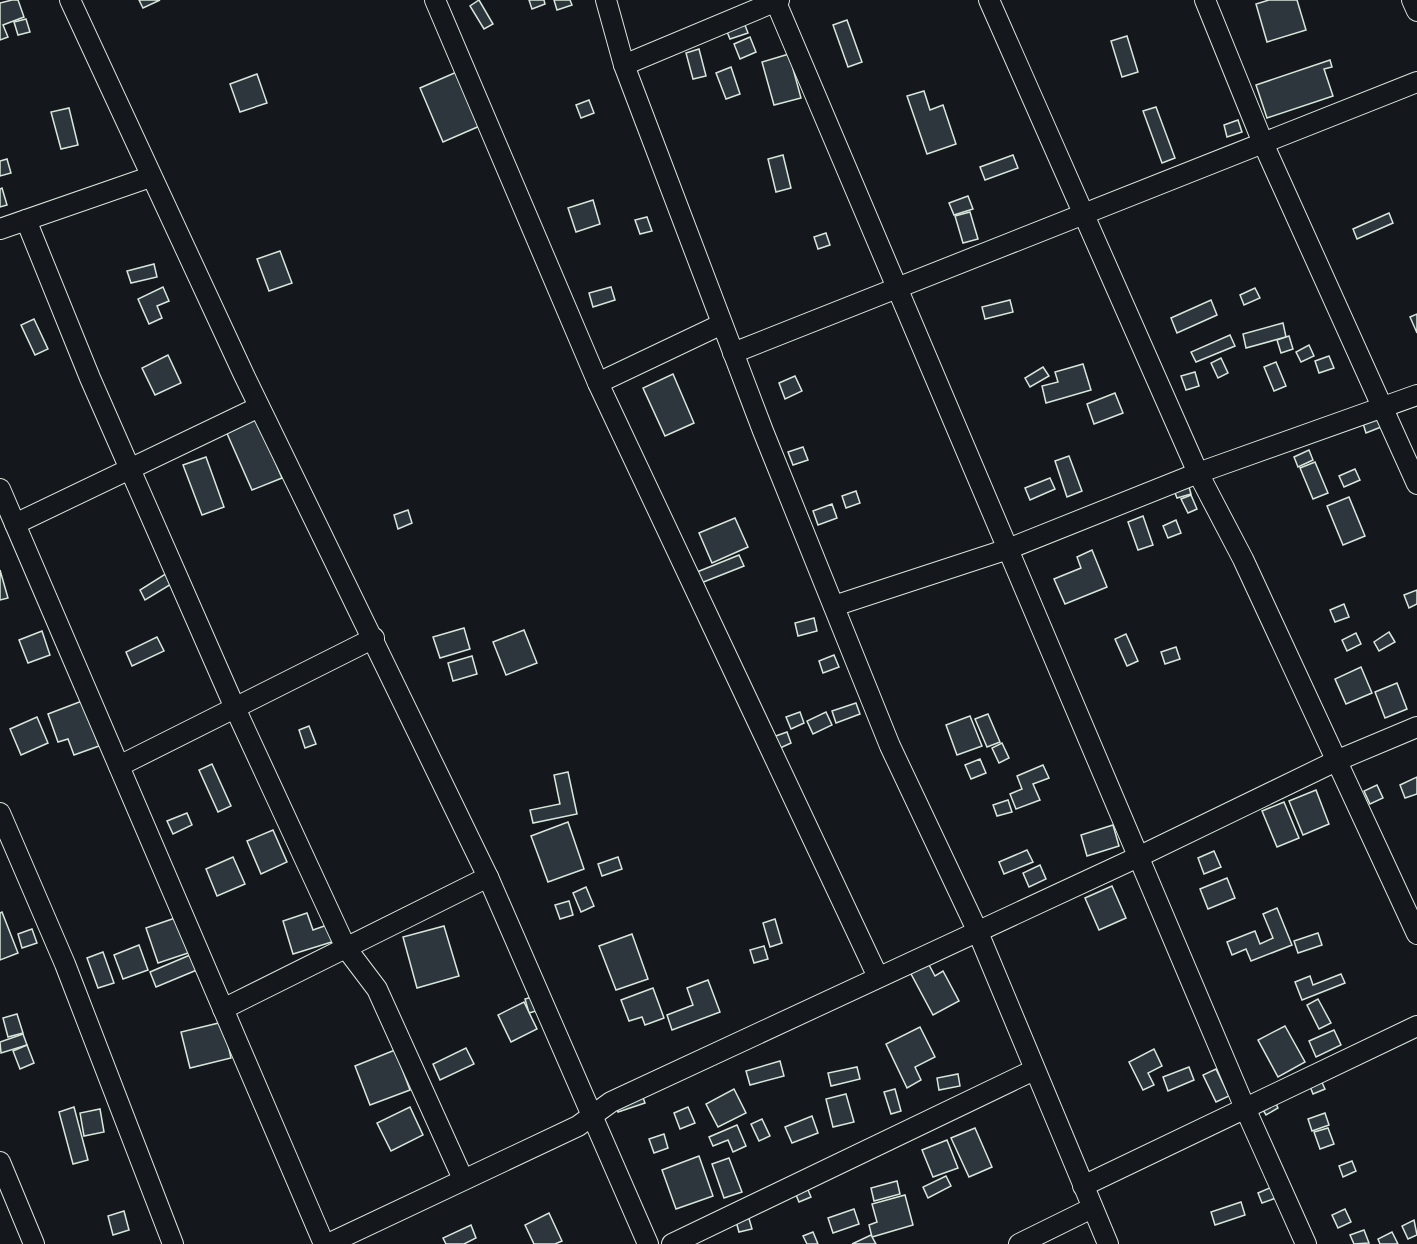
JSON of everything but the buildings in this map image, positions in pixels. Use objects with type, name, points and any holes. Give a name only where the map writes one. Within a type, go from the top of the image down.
[{"type":"street","points":[[70,0],[150,177],[259,407],[374,638],[488,878],[648,1244]]},
{"type":"street","points":[[435,0],[598,383],[878,977]]},
{"type":"street","points":[[606,0],[624,65],[733,353],[890,746],[977,930],[1108,1244]]},
{"type":"street","points":[[624,65],[776,0],[1138,857],[1306,1244]]},
{"type":"street","points":[[989,0],[1197,473],[1243,559],[1417,934]]},
{"type":"street","points":[[1205,0],[1263,143],[1417,484]]},
{"type":"street","points":[[1412,0],[1417,10]]},
{"type":"street","points":[[733,353],[897,286],[1417,82]]},
{"type":"street","points":[[0,229],[150,177]]},
{"type":"street","points":[[26,220],[130,471],[235,708],[346,948],[377,989],[463,1179]]},
{"type":"street","points":[[598,383],[722,324]]},
{"type":"street","points":[[834,606],[1008,549],[1197,473],[1417,394]]},
{"type":"street","points":[[15,524],[130,471],[259,407]]},
{"type":"street","points":[[0,489],[326,1244],[593,1117],[611,1102],[1138,857],[1336,761],[1417,727]]},
{"type":"street","points":[[119,766],[374,638]]},
{"type":"street","points":[[0,813],[65,964],[173,1244]]},
{"type":"street","points":[[223,1009],[488,878]]},
{"type":"street","points":[[1083,1186],[1417,1026]]},
{"type":"street","points":[[672,1244],[1035,1070]]},
{"type":"street","points":[[0,1162],[34,1244]]},
{"type":"street","points":[[1019,1244],[1092,1208]]}]
